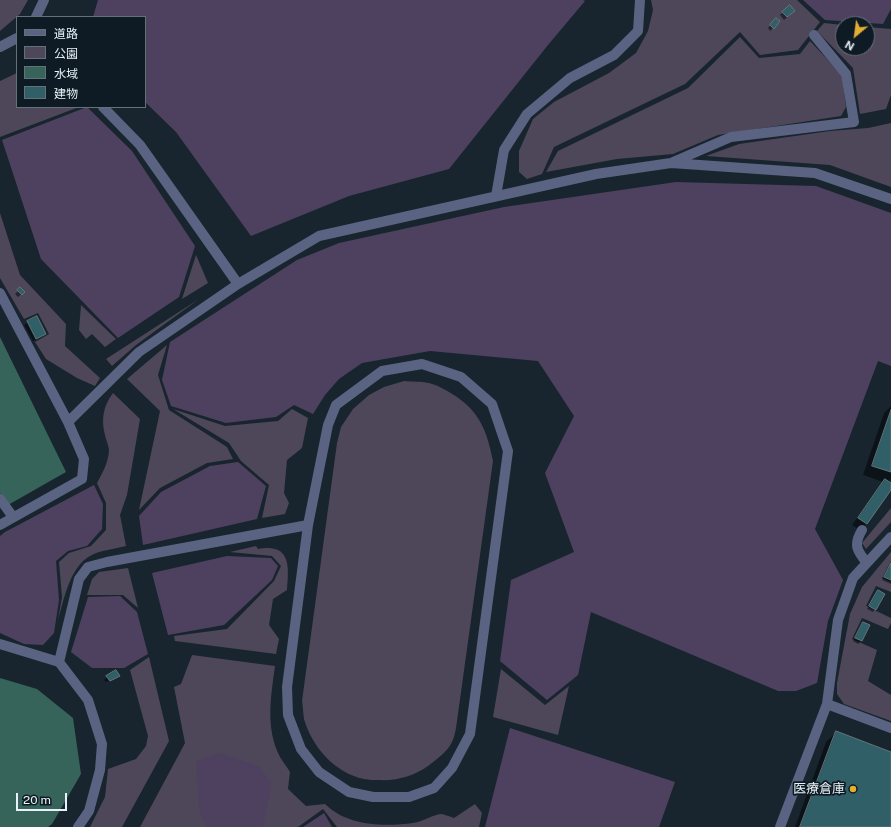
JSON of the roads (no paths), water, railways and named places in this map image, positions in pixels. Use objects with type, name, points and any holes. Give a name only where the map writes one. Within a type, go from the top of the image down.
[{"type":"street","points":[[36,16],[44,0]]},
{"type":"street","points":[[496,196],[504,150],[527,114],[570,78],[614,55],[638,31],[640,0]]},
{"type":"street","points":[[671,163],[731,137],[854,122],[846,74],[814,35]]},
{"type":"street","points":[[0,47],[16,39]]},
{"type":"street","points":[[104,108],[140,145],[238,284]]},
{"type":"street","points":[[68,422],[139,352],[238,284],[319,236],[596,174],[671,163],[815,173],[891,199]]},
{"type":"street","points":[[0,293],[68,422],[84,459],[82,479],[0,525]]},
{"type":"street","points":[[422,364],[461,377],[492,404],[508,451],[470,734],[452,768],[434,788],[410,797],[373,797],[349,792],[319,772],[301,749],[288,715],[287,687],[308,525],[328,425],[336,405],[382,371],[422,364]]},
{"type":"street","points":[[0,500],[13,517]]},
{"type":"street","points":[[59,662],[79,579],[88,567],[107,562],[308,525]]},
{"type":"street","points":[[862,530],[858,536],[856,545],[858,553],[867,563]]},
{"type":"street","points":[[780,827],[827,704],[838,620],[853,578],[891,536]]},
{"type":"street","points":[[0,644],[59,662],[88,700],[102,744],[100,770],[89,811],[78,827]]},
{"type":"street","points":[[827,704],[891,728]]},
{"type":"water","points":[[0,337],[66,472],[8,505],[0,493]]},
{"type":"water","points":[[0,678],[37,689],[73,718],[81,774],[52,824],[48,827],[0,827]]},
{"type":"place","name":"医療倉庫","points":[[853,789]]}]
